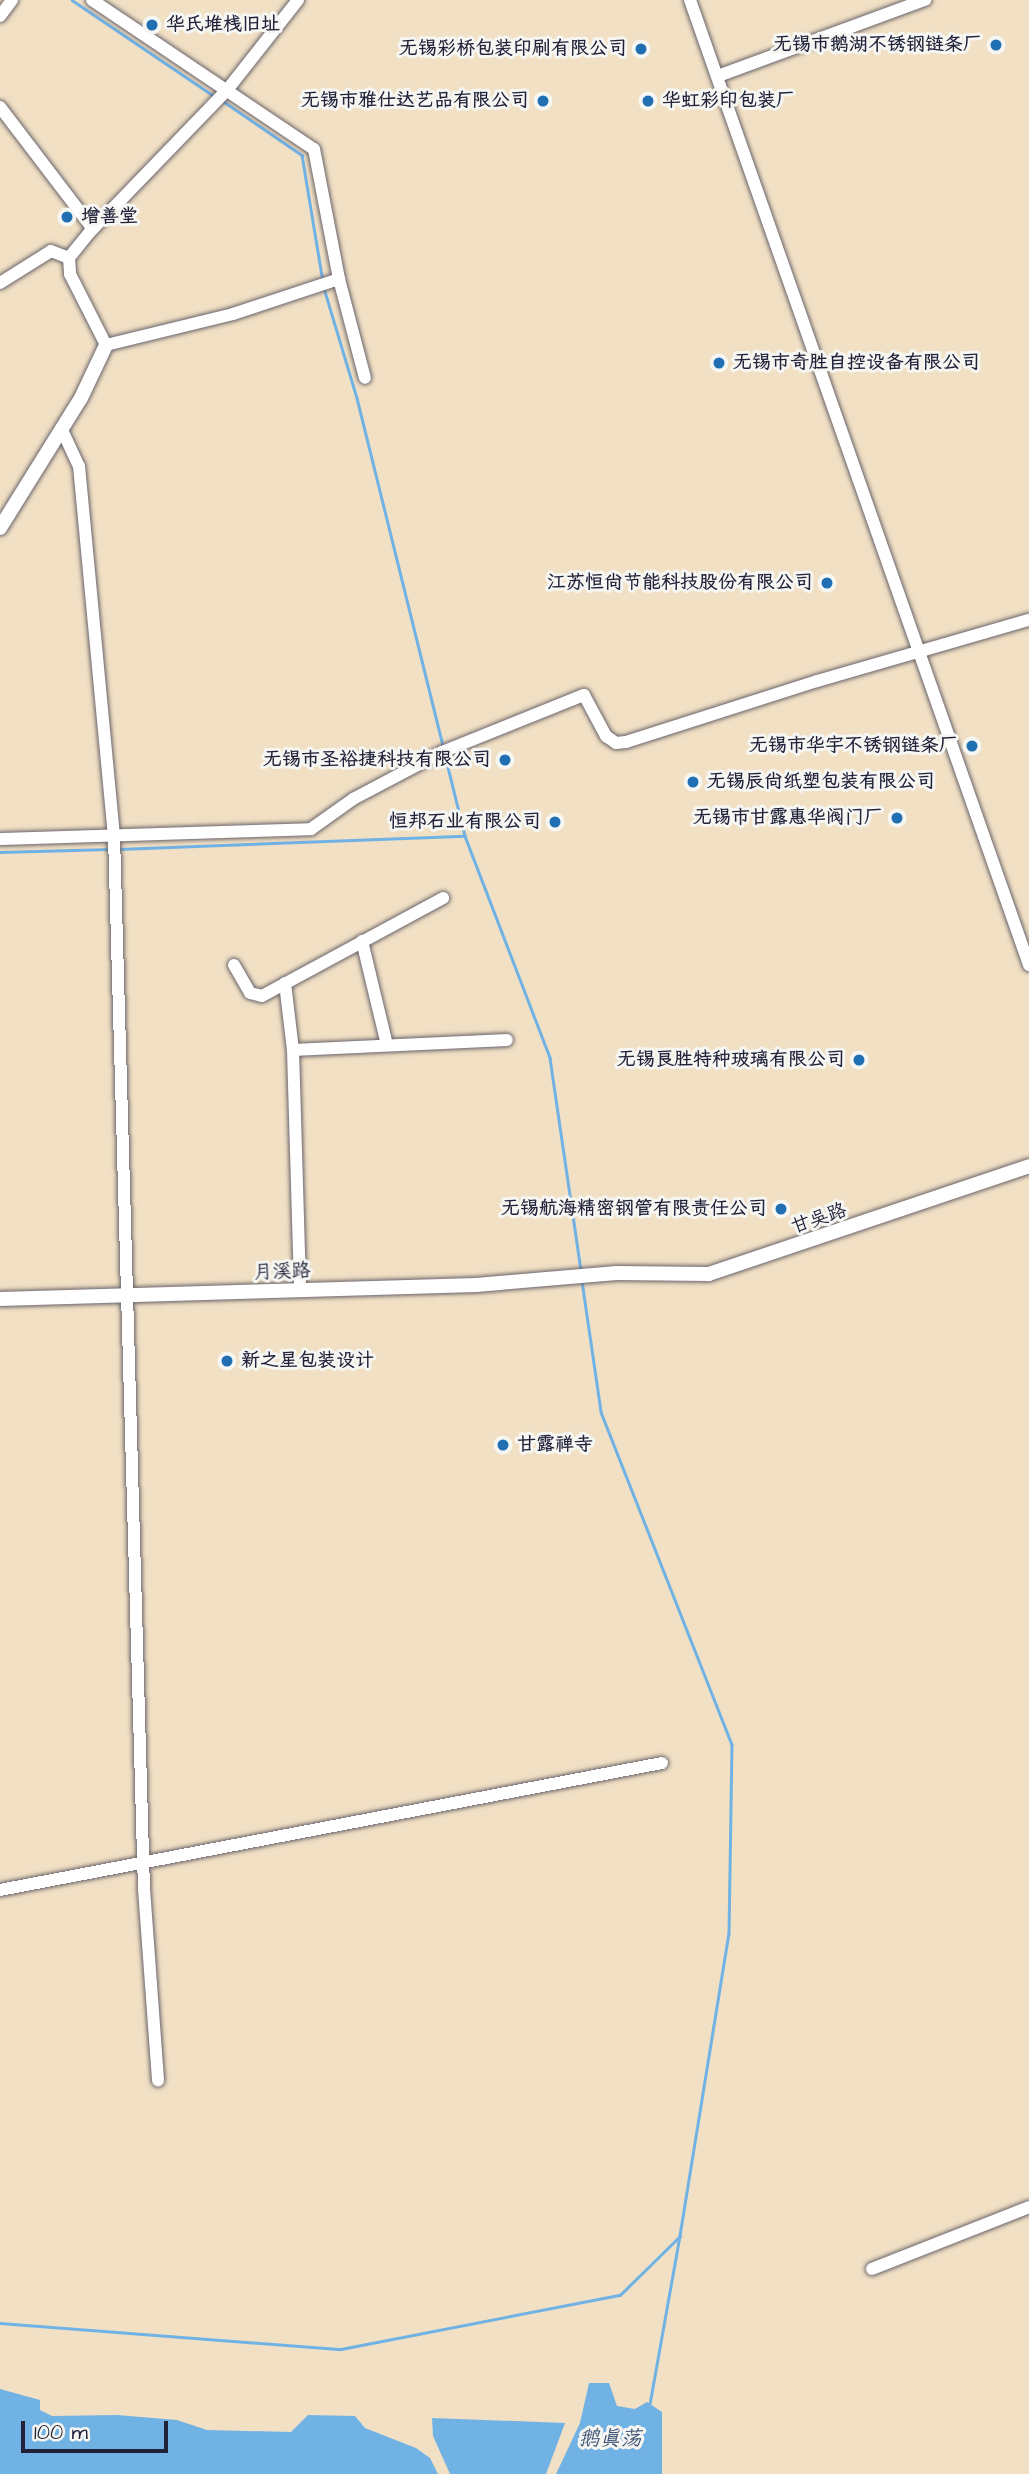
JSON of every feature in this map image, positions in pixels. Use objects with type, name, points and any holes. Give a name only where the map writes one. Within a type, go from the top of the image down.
[{"type":"street","points":[[0,16],[12,0]]},
{"type":"street","points":[[92,0],[222,95],[314,149],[328,283],[365,378]]},
{"type":"street","points":[[106,345],[70,274],[69,258],[93,229],[222,95],[298,0]]},
{"type":"street","points":[[690,0],[718,75],[748,174],[1027,959]]},
{"type":"street","points":[[718,75],[925,0]]},
{"type":"street","points":[[0,107],[93,229]]},
{"type":"street","points":[[0,283],[51,251],[69,258]]},
{"type":"street","points":[[2,519],[62,430],[106,345],[233,314],[328,283]]},
{"type":"street","points":[[62,430],[79,467],[114,845],[143,1860],[158,2080]]},
{"type":"street","points":[[0,839],[114,845],[312,830],[353,799],[442,752],[584,695],[606,736],[626,742],[1029,621]]},
{"type":"street","points":[[234,965],[255,996],[285,983],[443,898]]},
{"type":"street","points":[[362,941],[387,1045]]},
{"type":"street","points":[[285,983],[293,1050],[300,1291]]},
{"type":"street","points":[[293,1050],[507,1040]]},
{"type":"street","name":"甘吴路","points":[[565,1276],[720,1271],[1029,1166]]},
{"type":"street","name":"月溪路","points":[[0,1298],[476,1286],[565,1276]]},
{"type":"street","points":[[0,1890],[143,1860],[662,1763]]},
{"type":"street","points":[[872,2269],[1029,2207]]},
{"type":"water","name":"鹅真荡","points":[[589,2383],[609,2383],[617,2406],[635,2409],[647,2402],[662,2412],[662,2474],[556,2474],[580,2423]]},
{"type":"water","points":[[0,2389],[40,2400],[40,2410],[52,2416],[117,2415],[177,2420],[207,2430],[291,2432],[308,2415],[355,2416],[365,2428],[416,2448],[430,2458],[438,2474],[0,2474]]},
{"type":"water","points":[[432,2418],[565,2423],[546,2474],[450,2474],[433,2436]]},
{"type":"waterway","points":[[72,0],[214,96]]},
{"type":"waterway","points":[[223,101],[302,155],[323,282]]},
{"type":"waterway","points":[[324,288],[357,398],[443,745]]},
{"type":"waterway","points":[[445,755],[465,836],[550,1058],[581,1271]]},
{"type":"waterway","points":[[119,849],[465,836]]},
{"type":"waterway","points":[[0,852],[109,849]]},
{"type":"waterway","points":[[582,1281],[601,1412],[732,1744],[729,1933],[680,2236]]},
{"type":"waterway","points":[[0,2323],[341,2349],[620,2295],[680,2236],[650,2404]]},
{"type":"place","name":"华氏堆栈旧址","points":[[152,25]]},
{"type":"place","name":"无锡市鹅湖不锈钢链条厂","points":[[996,45]]},
{"type":"place","name":"无锡彩桥包装印刷有限公司","points":[[641,49]]},
{"type":"place","name":"无锡市雅仕达艺品有限公司","points":[[543,101]]},
{"type":"place","name":"华虹彩印包装厂","points":[[648,101]]},
{"type":"place","name":"增善堂","points":[[67,217]]},
{"type":"place","name":"无锡市奇胜自控设备有限公司","points":[[719,363]]},
{"type":"place","name":"江苏恒尚节能科技股份有限公司","points":[[827,583]]},
{"type":"place","name":"无锡市华宇不锈钢链条厂","points":[[972,746]]},
{"type":"place","name":"无锡市圣裕捷科技有限公司","points":[[505,760]]},
{"type":"place","name":"无锡辰尚纸塑包装有限公司","points":[[693,782]]},
{"type":"place","name":"无锡市甘露惠华阀门厂","points":[[897,818]]},
{"type":"place","name":"恒邦石业有限公司","points":[[555,822]]},
{"type":"place","name":"无锡良胜特种玻璃有限公司","points":[[859,1060]]},
{"type":"place","name":"无锡航海精密钢管有限责任公司","points":[[781,1209]]},
{"type":"place","name":"新之星包装设计","points":[[227,1361]]},
{"type":"place","name":"甘露禅寺","points":[[503,1445]]}]
